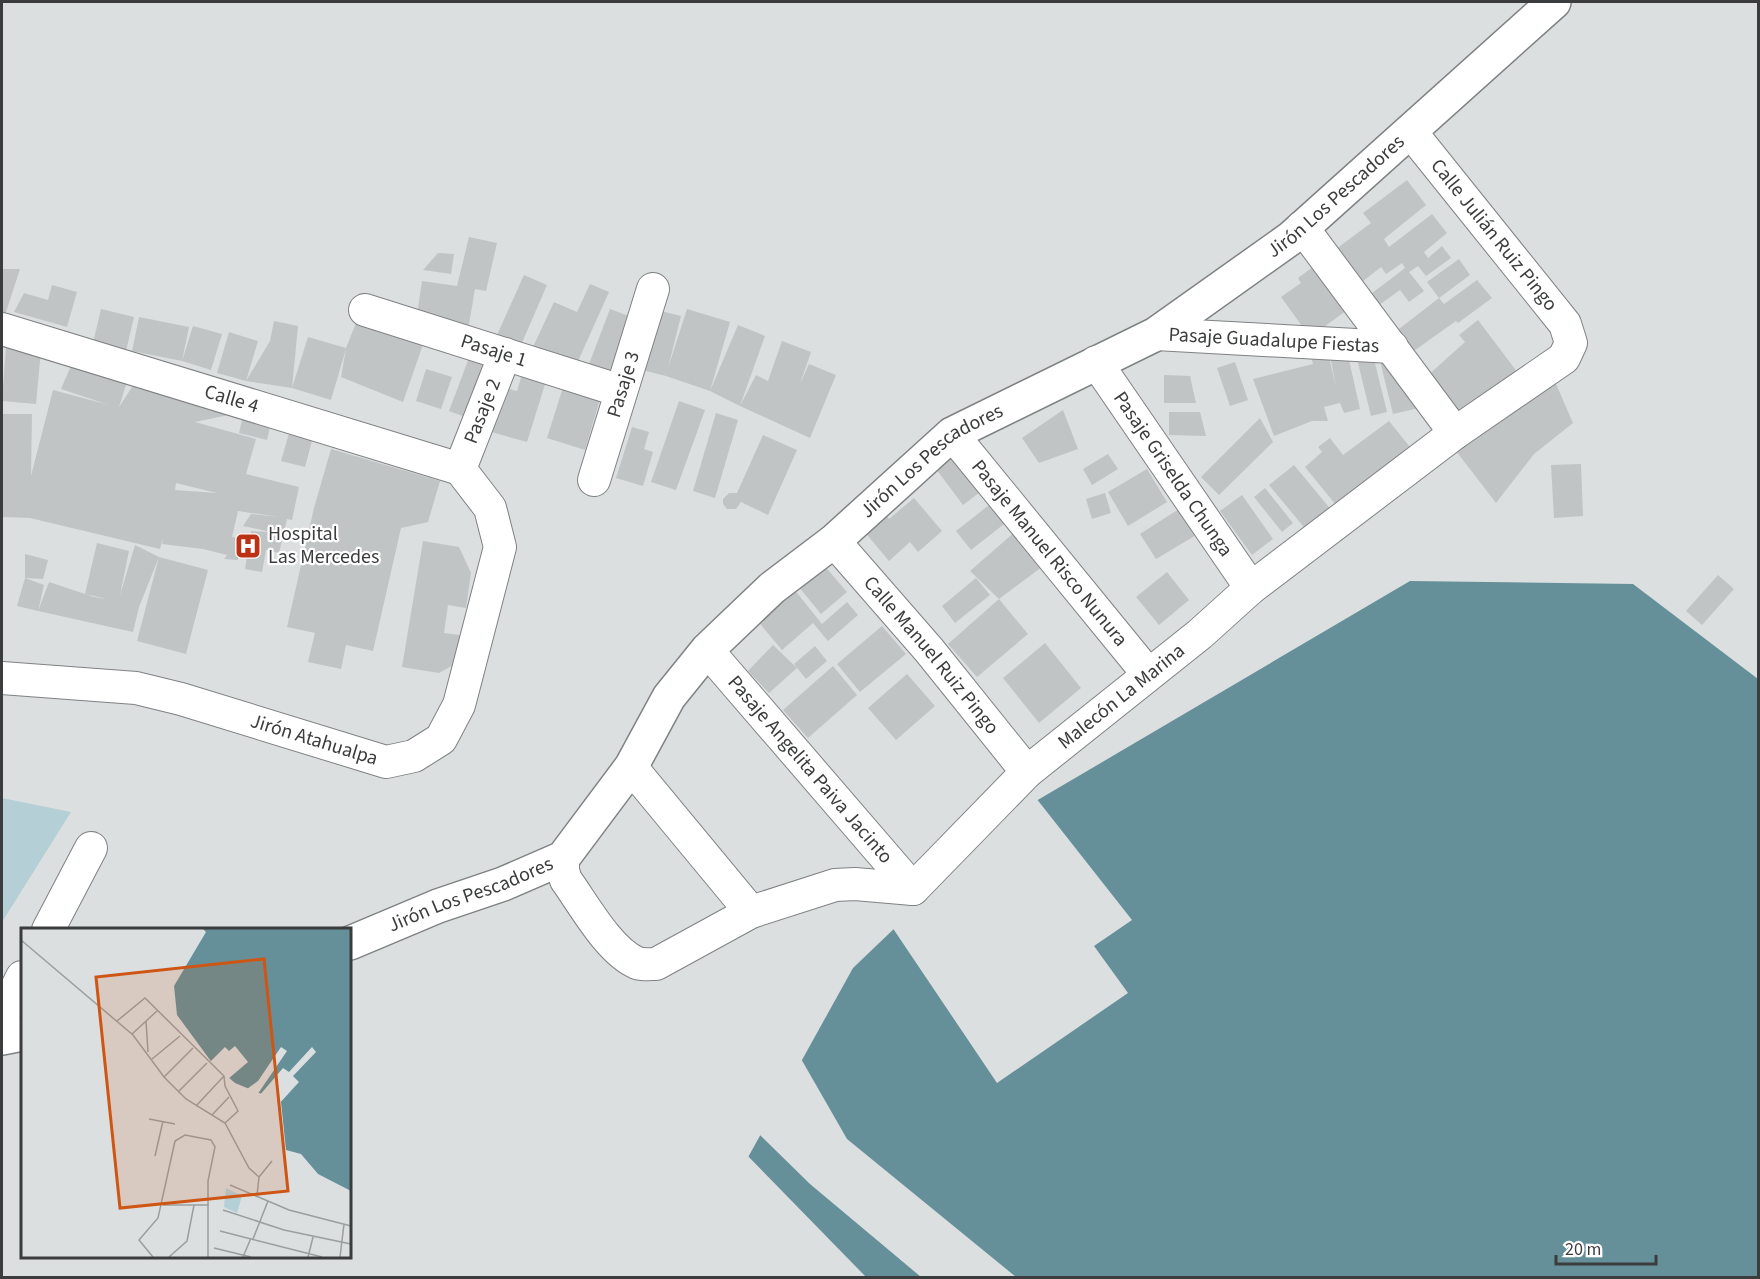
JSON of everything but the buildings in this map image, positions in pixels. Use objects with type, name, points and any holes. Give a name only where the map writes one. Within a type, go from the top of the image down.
[{"type":"street","name":"Jirón Los Pescadores","points":[[351,943],[438,906],[503,884],[563,858],[631,767],[669,697],[707,650],[772,588],[834,541],[952,434],[1156,334],[1291,238],[1554,2]]},
{"type":"street","name":"Calle Julián Ruiz Pingo","points":[[1410,130],[1565,324],[1571,343]]},
{"type":"street","points":[[1302,227],[1455,433]]},
{"type":"street","name":"Pasaje 3","points":[[594,480],[653,289]]},
{"type":"street","name":"Pasaje 1","points":[[366,310],[621,391]]},
{"type":"street","name":"Calle 4","points":[[2,329],[460,469]]},
{"type":"street","name":"Pasaje Guadalupe Fiestas","points":[[1156,334],[1392,347]]},
{"type":"street","name":"Malecón La Marina","points":[[913,889],[1027,772],[1200,634],[1251,588],[1455,433],[1564,358],[1571,343]]},
{"type":"street","name":"Pasaje 2","points":[[460,469],[505,354]]},
{"type":"street","name":"Pasaje Griselda Chunga","points":[[1096,363],[1251,588]]},
{"type":"street","name":"Pasaje Manuel Risco Nunura","points":[[952,434],[1148,674]]},
{"type":"street","name":"Jirón Atahualpa","points":[[2,678],[136,688],[181,699],[386,762],[414,756],[441,739],[459,705],[500,546],[490,508],[460,469]]},
{"type":"street","name":"Calle Manuel Ruiz Pingo","points":[[834,541],[929,650],[1027,772]]},
{"type":"street","name":"Pasaje Angelita Paiva Jacinto","points":[[707,650],[913,889]]},
{"type":"street","points":[[631,767],[751,912]]},
{"type":"street","points":[[49,928],[91,848]]},
{"type":"street","points":[[563,858],[566,880],[594,919],[608,938],[627,957],[640,964],[656,964],[751,912],[835,885],[855,884],[913,889]]},
{"type":"street","points":[[2,1017],[21,979]]},
{"type":"street","points":[[2,1038],[21,1034]]},
{"type":"shaded area","points":[[1410,581],[1633,584],[1758,679],[1758,1277],[681,1278],[853,968],[1014,814]]},
{"type":"shaded area","points":[[2,798],[71,812],[2,922]]},
{"type":"pier","points":[[1036,798],[1132,920],[1094,946],[1128,993],[997,1083],[892,927],[1012,812]]},
{"type":"pier","points":[[800,1057],[847,1139],[1016,1277],[921,1277],[810,1184],[758,1133]]},
{"type":"pier","points":[[746,1154],[866,1277],[678,1278]]},
{"type":"place","name":"Hospital Las Mercedes","points":[[248,546]]}]
